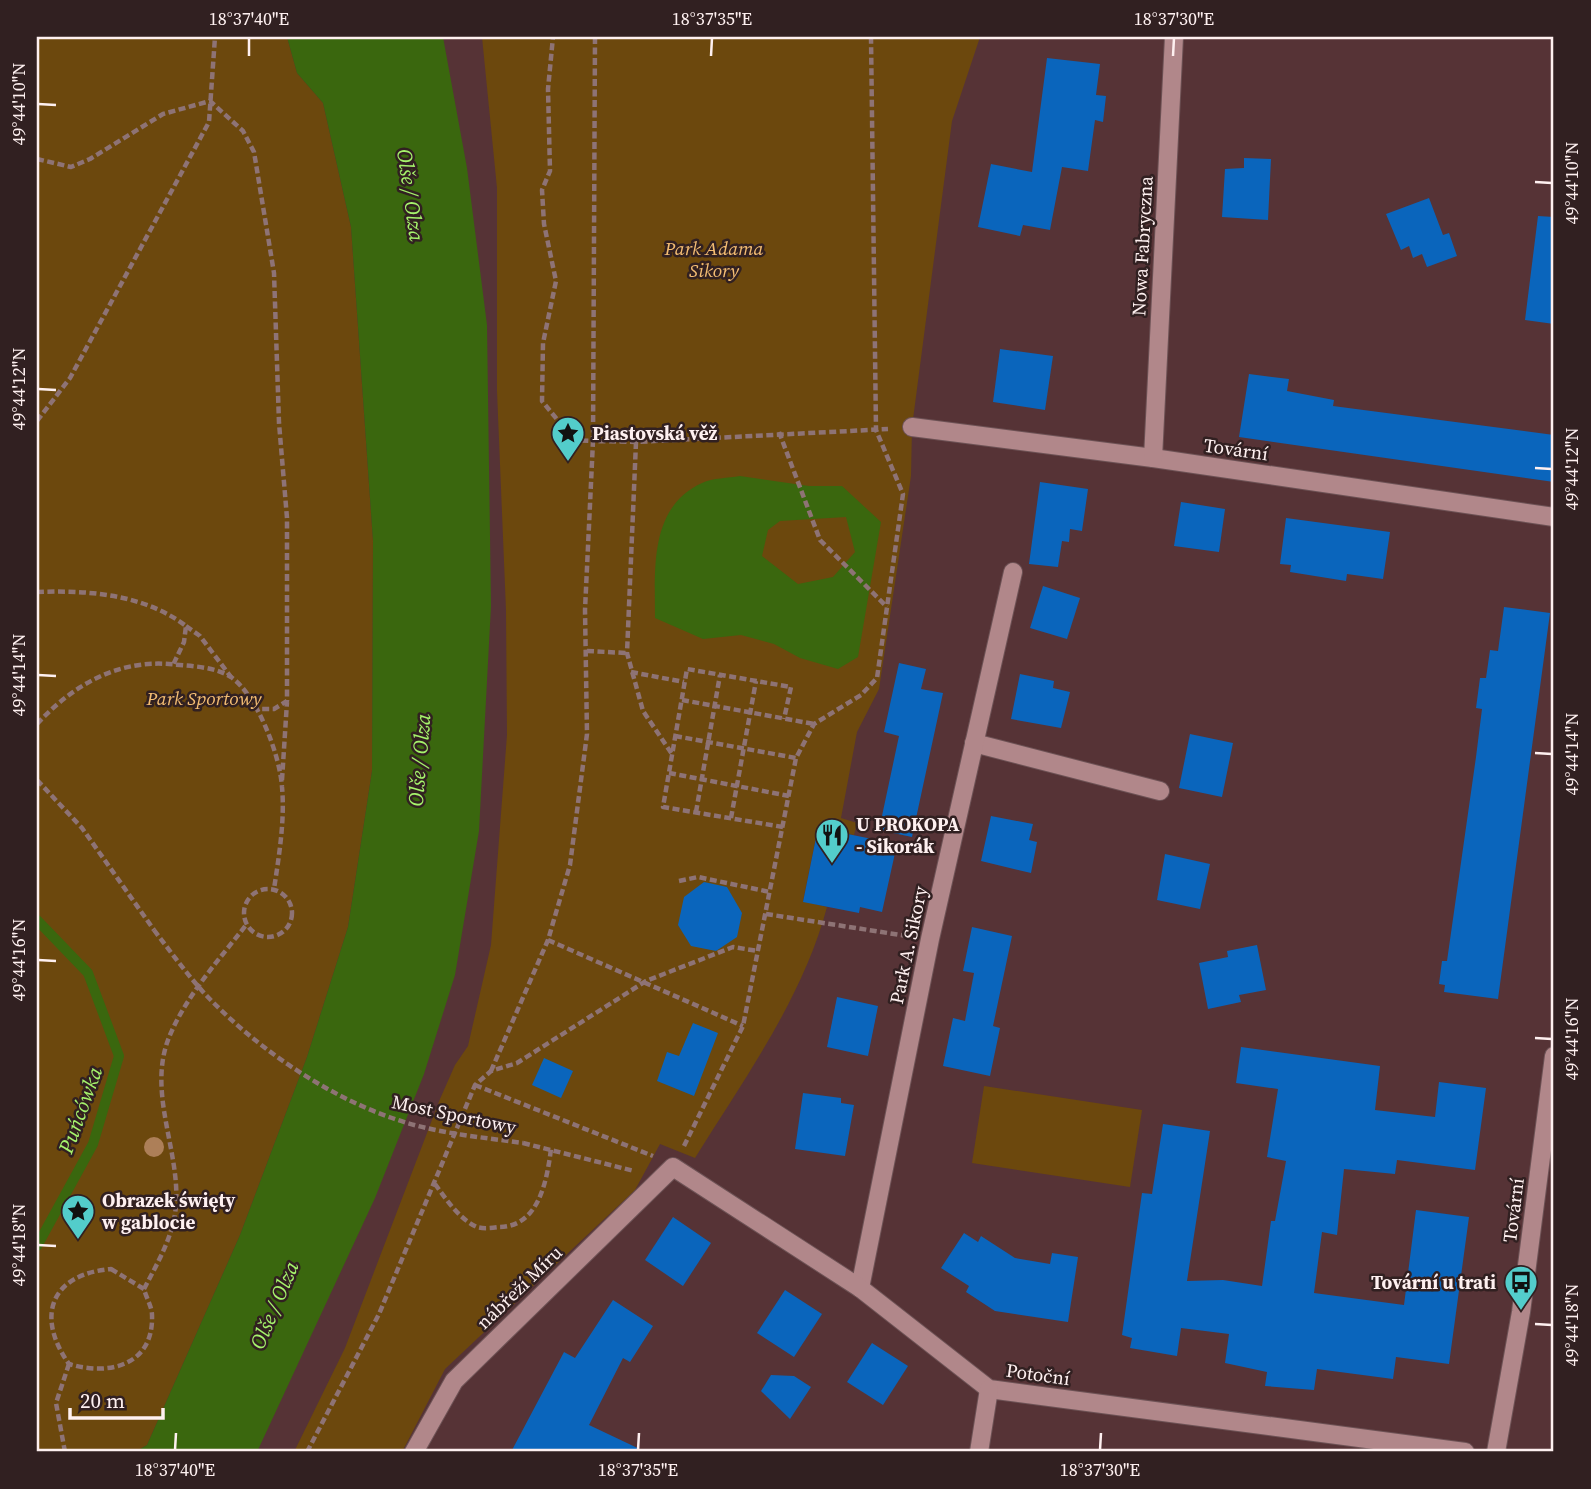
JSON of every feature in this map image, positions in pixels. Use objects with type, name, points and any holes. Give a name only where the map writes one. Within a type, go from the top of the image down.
[{"type":"street","name":"Nowa Fabryczna","points":[[1153,458],[1174,37]]},
{"type":"street","name":"Tovární","points":[[912,427],[1153,458],[1554,517]]},
{"type":"street","name":"Park A. Sikory","points":[[860,1288],[930,939],[1013,572]]},
{"type":"street","points":[[974,743],[1160,791]]},
{"type":"street","name":"Tovární","points":[[1496,1452],[1521,1312],[1554,1056]]},
{"type":"street","name":"Potoční","points":[[667,1173],[860,1288],[989,1389],[1465,1452]]},
{"type":"street","name":"nábřeží Míru","points":[[414,1452],[454,1381],[667,1173]]},
{"type":"street","points":[[979,1452],[989,1389]]},
{"type":"path","points":[[37,421],[70,378],[209,122],[215,37]]},
{"type":"path","points":[[552,37],[548,89],[550,171],[542,190],[544,224],[556,281],[543,343],[542,401],[574,440],[636,442],[779,432],[912,427]]},
{"type":"path","points":[[491,1071],[548,940],[570,865],[587,734],[585,610],[593,440],[595,37]]},
{"type":"path","points":[[667,1173],[743,1026],[796,758],[814,724],[861,695],[877,678],[903,494],[876,430],[871,37]]},
{"type":"path","points":[[37,159],[71,167],[90,159],[163,114],[210,101]]},
{"type":"path","points":[[210,101],[243,131],[254,152],[274,273],[279,423],[286,518],[287,701],[274,889]]},
{"type":"path","points":[[779,432],[820,540],[887,607]]},
{"type":"path","points":[[636,442],[627,653],[630,672],[643,711],[672,754]]},
{"type":"path","points":[[37,592],[75,591],[130,600],[168,612],[200,636],[257,709],[270,740],[282,786]]},
{"type":"path","points":[[173,665],[184,642],[186,626]]},
{"type":"path","points":[[587,651],[627,653]]},
{"type":"path","points":[[37,723],[67,695],[91,679],[120,668],[157,663],[197,666],[231,677]]},
{"type":"path","points":[[783,827],[663,807],[687,669],[791,687],[784,719]]},
{"type":"path","points":[[630,672],[684,682]]},
{"type":"path","points":[[696,812],[720,675]]},
{"type":"path","points":[[731,818],[756,681]]},
{"type":"path","points":[[682,700],[814,724]]},
{"type":"path","points":[[257,709],[274,709],[287,701]]},
{"type":"path","points":[[675,736],[796,758]]},
{"type":"path","points":[[669,773],[789,796]]},
{"type":"path","name":"Most Sportowy","points":[[37,780],[82,828],[154,930],[203,992],[253,1038],[322,1086],[393,1118],[464,1135],[523,1143],[667,1173]]},
{"type":"path","points":[[679,881],[698,877],[770,892]]},
{"type":"path","points":[[144,1289],[165,1248],[176,1205],[175,1178],[163,1096],[168,1040],[187,1005],[246,925],[244,906],[255,891],[274,889],[289,900],[292,919],[280,934],[261,937],[246,925]]},
{"type":"path","points":[[766,914],[930,939]]},
{"type":"path","points":[[548,940],[743,1026]]},
{"type":"path","points":[[307,1452],[379,1314],[475,1085],[491,1071],[517,1063],[646,981],[733,947],[758,951]]},
{"type":"path","points":[[475,1085],[659,1158],[667,1173]]},
{"type":"path","points":[[435,1183],[453,1209],[478,1228],[510,1227],[534,1209],[547,1181],[551,1149]]},
{"type":"path","points":[[111,1269],[144,1289],[152,1314],[148,1338],[132,1362],[113,1369],[90,1370],[69,1364],[53,1337],[51,1322],[52,1305],[63,1287],[88,1271],[111,1269]]},
{"type":"path","points":[[65,1452],[56,1404],[69,1364]]},
{"type":"green space","name":"Park Sportowy","points":[[37,37],[287,37],[297,73],[323,103],[351,227],[373,541],[372,771],[348,927],[307,1057],[240,1235],[147,1445],[135,1452],[37,1452]]},
{"type":"green space","name":"Park Adama Sikory","points":[[482,37],[980,37],[952,121],[912,427],[911,476],[879,689],[857,732],[841,818],[857,823],[854,835],[818,828],[803,901],[827,907],[803,974],[752,1068],[695,1158],[660,1144],[635,1190],[445,1369],[402,1452],[294,1452],[345,1348],[440,1099],[455,1065],[468,1046],[491,945],[507,735],[506,610],[497,391],[497,188]]},
{"type":"green space","points":[[984,1086],[1142,1110],[1130,1187],[972,1163]]},
{"type":"water","name":"Olše / Olza","points":[[287,37],[443,37],[467,168],[487,325],[491,606],[479,831],[455,975],[424,1074],[375,1198],[257,1452],[135,1452],[147,1445],[240,1235],[307,1057],[348,927],[372,771],[373,541],[351,227],[323,103],[297,73]]},
{"type":"water","points":[[740,476],[809,486],[842,486],[881,522],[858,657],[838,669],[800,658],[774,644],[741,635],[703,639],[655,618],[656,560],[664,523],[672,507],[702,483]],"holes":[[[846,517],[855,552],[833,577],[798,584],[762,556],[768,530],[780,521]]]},
{"type":"building","points":[[1047,58],[1100,64],[1096,95],[1106,96],[1103,122],[1095,120],[1088,171],[1062,167],[1050,230],[1023,225],[1020,236],[978,227],[991,164],[1032,172]]},
{"type":"building","points":[[1244,158],[1271,159],[1268,220],[1222,217],[1225,169],[1244,168]]},
{"type":"building","points":[[1429,198],[1443,235],[1449,233],[1457,256],[1427,267],[1422,254],[1413,258],[1409,246],[1401,250],[1386,214]]},
{"type":"building","points":[[1538,216],[1554,217],[1554,324],[1525,320]]},
{"type":"building","points":[[1000,349],[1053,356],[1045,410],[993,402]]},
{"type":"building","points":[[1249,374],[1289,379],[1287,391],[1334,400],[1333,406],[1554,435],[1554,482],[1239,437]]},
{"type":"building","points":[[1040,482],[1088,489],[1082,531],[1070,529],[1069,542],[1062,541],[1058,567],[1029,564]]},
{"type":"building","points":[[1181,502],[1225,509],[1219,552],[1174,546]]},
{"type":"building","points":[[1286,518],[1390,532],[1383,579],[1347,574],[1346,581],[1290,572],[1291,565],[1280,564]]},
{"type":"building","points":[[1043,586],[1080,598],[1067,639],[1030,628]]},
{"type":"building","points":[[1504,607],[1550,613],[1498,999],[1444,992],[1445,985],[1439,984],[1442,961],[1447,961],[1476,757],[1482,709],[1476,708],[1480,678],[1486,678],[1490,650],[1498,651]]},
{"type":"building","points":[[899,663],[926,669],[921,689],[943,693],[912,837],[879,830],[899,736],[884,732]]},
{"type":"building","points":[[1020,674],[1054,681],[1053,688],[1070,692],[1061,728],[1011,719]]},
{"type":"building","points":[[1190,734],[1233,743],[1222,797],[1179,788]]},
{"type":"building","points":[[991,816],[1033,824],[1029,840],[1037,842],[1031,873],[981,861]]},
{"type":"building","points":[[818,828],[897,844],[882,912],[860,907],[859,913],[803,902]]},
{"type":"building","points":[[1165,854],[1210,864],[1200,909],[1157,900]]},
{"type":"building","points":[[704,882],[727,887],[742,913],[737,937],[716,951],[691,946],[678,925],[684,897]]},
{"type":"building","points":[[972,927],[1012,936],[993,1026],[1000,1028],[990,1076],[943,1066],[953,1018],[965,1021],[974,973],[963,971]]},
{"type":"building","points":[[1257,945],[1266,990],[1239,995],[1241,1002],[1208,1009],[1199,963],[1228,957],[1227,951]]},
{"type":"building","points":[[837,997],[878,1006],[868,1056],[827,1047]]},
{"type":"building","points":[[693,1023],[718,1033],[694,1096],[657,1081],[667,1052],[679,1056]]},
{"type":"building","points":[[1241,1047],[1380,1066],[1375,1110],[1435,1117],[1439,1082],[1486,1088],[1475,1170],[1397,1160],[1395,1174],[1344,1169],[1337,1235],[1322,1232],[1314,1293],[1404,1305],[1416,1210],[1469,1217],[1449,1364],[1396,1357],[1393,1379],[1317,1369],[1314,1390],[1265,1386],[1267,1372],[1225,1363],[1229,1334],[1181,1328],[1177,1356],[1130,1348],[1132,1338],[1122,1335],[1142,1193],[1152,1194],[1163,1124],[1210,1131],[1187,1281],[1223,1280],[1262,1286],[1271,1221],[1275,1221],[1286,1161],[1267,1157],[1278,1089],[1236,1083]]},
{"type":"building","points":[[544,1058],[573,1071],[561,1098],[532,1085]]},
{"type":"building","points":[[803,1093],[841,1098],[841,1103],[854,1105],[845,1156],[795,1149]]},
{"type":"building","points":[[673,1217],[711,1243],[683,1286],[645,1260]]},
{"type":"building","points":[[964,1233],[978,1242],[981,1236],[1015,1258],[1050,1264],[1052,1253],[1078,1257],[1068,1322],[995,1311],[966,1292],[969,1286],[941,1268]]},
{"type":"building","points":[[785,1290],[822,1314],[794,1357],[757,1333]]},
{"type":"building","points":[[613,1300],[653,1326],[630,1362],[623,1358],[589,1425],[646,1452],[511,1452],[564,1352],[575,1358]]},
{"type":"building","points":[[872,1343],[908,1366],[883,1405],[847,1382]]},
{"type":"building","points":[[771,1375],[794,1376],[811,1387],[790,1419],[761,1391]]},
{"type":"waterway","name":"Puńcówka","points":[[37,920],[88,973],[119,1056],[93,1144],[37,1246]]},
{"type":"place","name":"Piastovská věž","points":[[568,463]]},
{"type":"place","name":"U PROKOPA - Sikorák","points":[[832,865]]},
{"type":"place","name":"Obrazek święty w gablocie","points":[[78,1241]]},
{"type":"place","name":"Tovární u trati","points":[[1521,1312]]}]
